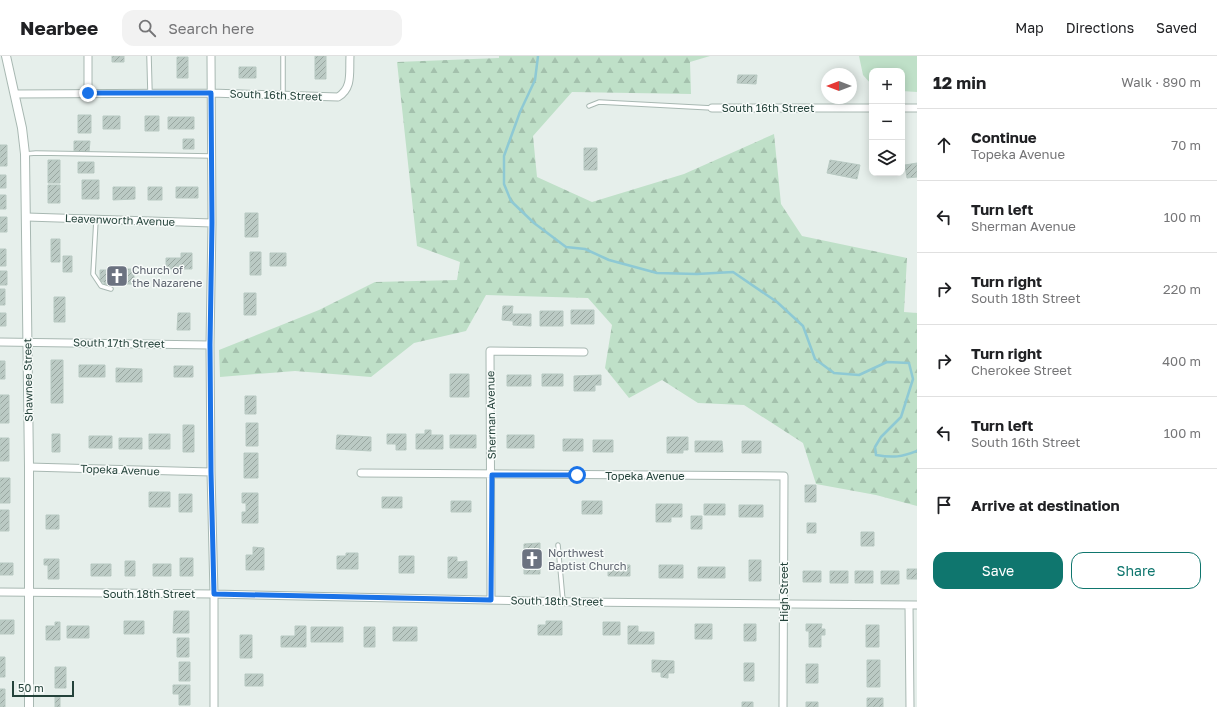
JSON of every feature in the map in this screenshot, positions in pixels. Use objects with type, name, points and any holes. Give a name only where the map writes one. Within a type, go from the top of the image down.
[{"type":"street","name":"Shawnee Street","points":[[6,56],[22,128],[25,154],[29,467],[29,707]]},
{"type":"street","points":[[88,56],[88,93]]},
{"type":"street","points":[[211,56],[212,223],[210,345],[214,594],[214,707]]},
{"type":"street","name":"South 16th Street","points":[[15,94],[211,93],[338,97],[344,93],[348,87],[350,56]]},
{"type":"street","name":"South 16th Street","points":[[712,108],[869,108]]},
{"type":"street","points":[[905,108],[917,108]]},
{"type":"street","name":"Leavenworth Avenue","points":[[27,217],[212,223]]},
{"type":"street","name":"South 17th Street","points":[[0,342],[210,345]]},
{"type":"street","name":"Sherman Avenue","points":[[491,600],[492,475],[490,351],[584,352]]},
{"type":"street","name":"Topeka Avenue","points":[[29,467],[211,472]]},
{"type":"street","name":"Topeka Avenue","points":[[361,474],[784,476]]},
{"type":"street","name":"High Street","points":[[783,707],[784,476]]},
{"type":"street","name":"South 18th Street","points":[[0,592],[917,605]]},
{"type":"street","points":[[908,605],[910,707]]},
{"type":"lane","points":[[149,56],[150,93]]},
{"type":"lane","points":[[283,56],[283,96]]},
{"type":"lane","points":[[589,106],[599,102],[712,108]]},
{"type":"lane","points":[[25,154],[212,156]]},
{"type":"lane","points":[[96,220],[93,274],[101,286],[111,289]]},
{"type":"lane","points":[[558,545],[563,601]]},
{"type":"green space","points":[[499,56],[710,56],[690,62],[691,94],[572,92],[533,136],[537,177],[592,202],[684,174],[774,134],[781,204],[802,236],[907,258],[904,312],[917,313],[917,506],[876,495],[816,484],[803,443],[744,405],[698,403],[662,380],[629,398],[605,368],[612,325],[588,298],[486,295],[466,331],[414,343],[371,377],[295,371],[220,377],[219,350],[319,310],[375,282],[457,280],[460,262],[417,246],[397,62],[499,58]]},
{"type":"green space","points":[[859,56],[917,56],[917,92],[905,91],[905,68],[869,68],[869,82],[863,75]]},
{"type":"building","points":[[112,56],[124,56],[124,62],[112,62]]},
{"type":"building","points":[[315,56],[326,56],[326,79],[315,79]]},
{"type":"building","points":[[177,57],[188,57],[188,78],[177,78]]},
{"type":"building","points":[[239,67],[256,67],[256,78],[239,78]]},
{"type":"building","points":[[738,75],[757,75],[756,84],[737,83]]},
{"type":"building","points":[[78,115],[91,115],[91,133],[78,133]]},
{"type":"building","points":[[103,116],[120,116],[120,129],[103,129]]},
{"type":"building","points":[[145,116],[159,116],[159,131],[145,131]]},
{"type":"building","points":[[168,117],[194,117],[194,129],[168,129]]},
{"type":"building","points":[[183,139],[194,139],[194,149],[183,149]]},
{"type":"building","points":[[74,141],[90,141],[89,152],[74,151]]},
{"type":"building","points":[[0,145],[7,145],[7,166],[0,166]]},
{"type":"building","points":[[584,148],[597,148],[597,170],[584,170]]},
{"type":"building","points":[[48,160],[60,160],[60,183],[48,183]]},
{"type":"building","points":[[830,160],[860,165],[857,179],[827,173]]},
{"type":"building","points":[[78,162],[94,162],[94,173],[78,173]]},
{"type":"building","points":[[917,163],[917,177],[907,178],[905,165]]},
{"type":"building","points":[[0,175],[6,175],[6,188],[0,188]]},
{"type":"building","points":[[82,180],[99,180],[99,199],[82,199]]},
{"type":"building","points":[[48,185],[60,185],[60,203],[48,203]]},
{"type":"building","points":[[113,187],[135,187],[135,199],[113,200]]},
{"type":"building","points":[[148,187],[162,187],[162,200],[148,200]]},
{"type":"building","points":[[176,187],[198,187],[198,198],[176,198]]},
{"type":"building","points":[[0,195],[6,195],[6,209],[0,209]]},
{"type":"building","points":[[245,213],[258,213],[258,237],[245,237]]},
{"type":"building","points":[[0,217],[7,217],[7,232],[0,232]]},
{"type":"building","points":[[51,239],[60,239],[60,262],[51,262]]},
{"type":"building","points":[[0,249],[6,249],[6,266],[0,266]]},
{"type":"building","points":[[250,252],[261,252],[261,275],[250,275]]},
{"type":"building","points":[[181,253],[192,253],[192,269],[166,269],[166,258],[181,258]]},
{"type":"building","points":[[270,253],[286,253],[286,266],[270,266]]},
{"type":"building","points":[[63,256],[72,256],[72,272],[63,272]]},
{"type":"building","name":"Church of the Nazarene","points":[[110,266],[116,266],[116,269],[134,269],[134,284],[104,284],[104,282],[100,282],[100,270],[109,270]]},
{"type":"building","points":[[0,271],[7,271],[7,285],[0,285]]},
{"type":"building","points":[[0,289],[5,289],[5,305],[0,305]]},
{"type":"building","points":[[244,293],[256,293],[256,315],[244,315]]},
{"type":"building","points":[[54,297],[65,297],[65,322],[54,322]]},
{"type":"building","points":[[503,306],[513,306],[512,314],[531,314],[531,326],[513,325],[513,321],[502,320]]},
{"type":"building","points":[[571,310],[594,310],[594,324],[571,324]]},
{"type":"building","points":[[540,311],[563,311],[563,326],[540,326]]},
{"type":"building","points":[[0,313],[6,313],[6,326],[0,326]]},
{"type":"building","points":[[178,313],[190,313],[190,330],[177,330]]},
{"type":"building","points":[[51,360],[63,360],[63,403],[51,403]]},
{"type":"building","points":[[0,361],[5,361],[5,379],[0,379]]},
{"type":"building","points":[[79,365],[105,365],[105,377],[79,377]]},
{"type":"building","points":[[174,366],[193,366],[193,377],[174,377]]},
{"type":"building","points":[[116,368],[142,369],[142,382],[116,382]]},
{"type":"building","points":[[450,374],[469,374],[469,397],[450,397]]},
{"type":"building","points":[[542,374],[563,374],[563,386],[542,386]]},
{"type":"building","points":[[507,375],[531,375],[531,386],[507,386]]},
{"type":"building","points":[[601,375],[601,385],[595,385],[595,391],[574,391],[574,376]]},
{"type":"building","points":[[0,395],[9,395],[9,423],[0,423]]},
{"type":"building","points":[[245,396],[256,396],[256,414],[245,414]]},
{"type":"building","points":[[246,423],[258,423],[258,446],[246,446]]},
{"type":"building","points":[[183,425],[194,425],[194,452],[183,452]]},
{"type":"building","points":[[425,430],[431,430],[431,435],[443,435],[443,449],[416,449],[416,434],[425,434]]},
{"type":"building","points":[[52,434],[60,434],[60,452],[52,452]]},
{"type":"building","points":[[149,434],[170,434],[170,449],[149,449]]},
{"type":"building","points":[[387,434],[406,434],[406,450],[396,450],[396,444],[387,444]]},
{"type":"building","points":[[337,435],[371,437],[371,451],[336,449]]},
{"type":"building","points":[[450,435],[476,435],[476,448],[450,448]]},
{"type":"building","points":[[507,435],[534,435],[534,448],[507,448]]},
{"type":"building","points":[[89,436],[112,436],[112,448],[89,448]]},
{"type":"building","points":[[667,437],[688,437],[688,450],[683,450],[683,453],[667,453]]},
{"type":"building","points":[[0,438],[9,438],[9,461],[0,461]]},
{"type":"building","points":[[119,438],[142,438],[142,449],[119,449]]},
{"type":"building","points":[[563,439],[583,439],[583,451],[563,451]]},
{"type":"building","points":[[593,440],[613,440],[613,452],[593,452]]},
{"type":"building","points":[[695,441],[722,441],[723,452],[695,452]]},
{"type":"building","points":[[742,441],[761,441],[761,453],[742,453]]},
{"type":"building","points":[[244,453],[258,453],[258,478],[244,478]]},
{"type":"building","points":[[0,478],[10,478],[10,503],[0,503]]},
{"type":"building","points":[[805,485],[816,485],[816,502],[805,502]]},
{"type":"building","points":[[149,492],[170,492],[170,507],[149,507]]},
{"type":"building","points":[[242,493],[258,493],[258,523],[242,523],[242,512],[246,512],[246,503],[242,503]]},
{"type":"building","points":[[179,494],[192,494],[192,512],[179,512]]},
{"type":"building","points":[[382,497],[402,497],[402,508],[382,508]]},
{"type":"building","points":[[451,501],[471,501],[471,512],[451,512]]},
{"type":"building","points":[[582,501],[602,501],[602,514],[582,514]]},
{"type":"building","points":[[656,504],[682,504],[682,517],[671,517],[671,522],[656,522]]},
{"type":"building","points":[[704,504],[725,504],[725,515],[704,515]]},
{"type":"building","points":[[739,505],[763,505],[763,517],[739,517]]},
{"type":"building","points":[[0,510],[9,510],[9,531],[0,531]]},
{"type":"building","points":[[46,515],[59,515],[59,529],[46,529]]},
{"type":"building","points":[[691,516],[702,516],[702,529],[691,529]]},
{"type":"building","points":[[807,523],[816,523],[816,533],[807,533]]},
{"type":"building","points":[[861,532],[874,532],[874,546],[861,546]]},
{"type":"building","name":"Northwest Baptist Church","points":[[540,543],[540,574],[524,574],[524,544]]},
{"type":"building","points":[[253,547],[264,548],[264,570],[246,570],[246,555],[253,555]]},
{"type":"building","points":[[346,553],[358,553],[358,569],[337,569],[337,556],[346,556]]},
{"type":"building","points":[[399,556],[414,556],[414,573],[399,573]]},
{"type":"building","points":[[448,557],[457,557],[457,562],[467,561],[467,578],[448,578]]},
{"type":"building","points":[[180,558],[193,558],[193,576],[180,576]]},
{"type":"building","points":[[44,559],[59,559],[59,579],[48,579],[48,565],[44,565]]},
{"type":"building","points":[[749,560],[761,560],[761,581],[749,581]]},
{"type":"building","points":[[125,561],[135,561],[135,576],[125,576]]},
{"type":"building","points":[[0,563],[13,563],[13,575],[0,575]]},
{"type":"building","points":[[91,564],[111,564],[111,576],[91,576]]},
{"type":"building","points":[[153,564],[171,564],[171,576],[153,576]]},
{"type":"building","points":[[608,565],[630,565],[630,576],[608,576]]},
{"type":"building","points":[[659,565],[683,565],[683,578],[659,578]]},
{"type":"building","points":[[698,567],[725,567],[725,578],[698,578]]},
{"type":"building","points":[[907,569],[917,569],[917,579],[907,579]]},
{"type":"building","points":[[803,571],[821,571],[821,582],[803,582]]},
{"type":"building","points":[[830,571],[848,571],[848,583],[830,583]]},
{"type":"building","points":[[855,571],[873,571],[873,583],[855,583]]},
{"type":"building","points":[[881,571],[899,571],[899,584],[881,584]]},
{"type":"building","points":[[174,611],[189,611],[189,633],[173,633]]},
{"type":"building","points":[[0,620],[14,620],[14,634],[0,634]]},
{"type":"building","points":[[124,621],[144,621],[144,634],[124,634]]},
{"type":"building","points":[[546,621],[562,621],[562,635],[538,635],[538,625],[546,625]]},
{"type":"building","points":[[55,622],[60,622],[60,640],[46,640],[46,626],[55,626]]},
{"type":"building","points":[[603,622],[620,622],[620,635],[603,635]]},
{"type":"building","points":[[695,624],[712,624],[712,639],[695,639]]},
{"type":"building","points":[[744,624],[756,624],[756,641],[744,641]]},
{"type":"building","points":[[806,624],[822,624],[821,629],[825,629],[825,635],[821,635],[821,647],[809,647],[809,631],[806,631]]},
{"type":"building","points":[[866,625],[879,625],[879,647],[866,647]]},
{"type":"building","points":[[67,626],[89,626],[89,638],[67,638]]},
{"type":"building","points":[[295,626],[306,626],[306,647],[281,647],[281,636],[295,636]]},
{"type":"building","points":[[628,626],[638,626],[638,632],[654,632],[654,644],[628,644]]},
{"type":"building","points":[[311,627],[343,627],[343,642],[311,642]]},
{"type":"building","points":[[364,627],[375,627],[375,647],[364,647]]},
{"type":"building","points":[[393,627],[417,627],[417,641],[393,641]]},
{"type":"building","points":[[240,635],[252,635],[252,658],[240,658]]},
{"type":"building","points":[[177,638],[189,638],[189,657],[177,657]]},
{"type":"building","points":[[0,657],[5,657],[5,677],[0,677]]},
{"type":"building","points":[[652,660],[674,661],[674,673],[668,673],[668,678],[661,677],[661,672],[652,672]]},
{"type":"building","points":[[867,660],[880,660],[880,687],[867,687]]},
{"type":"building","points":[[179,662],[190,662],[190,681],[179,681]]},
{"type":"building","points":[[744,663],[754,663],[754,681],[744,681]]},
{"type":"building","points":[[806,664],[818,664],[818,683],[806,683]]},
{"type":"building","points":[[55,667],[66,667],[66,688],[55,688]]},
{"type":"building","points":[[245,674],[263,674],[263,686],[245,686]]},
{"type":"building","points":[[173,685],[190,685],[190,705],[179,705],[179,694],[173,694]]},
{"type":"building","points":[[0,689],[5,689],[5,707],[0,707]]},
{"type":"building","points":[[55,697],[60,697],[60,707],[55,707]]},
{"type":"building","points":[[867,698],[883,698],[883,707],[867,707]]},
{"type":"building","points":[[742,702],[753,702],[753,707],[742,707]]},
{"type":"building","points":[[806,702],[818,702],[818,707],[806,707]]},
{"type":"waterway","points":[[538,56],[535,80],[520,112],[504,156],[504,184],[511,201],[534,223],[566,247],[585,249],[609,260],[657,273],[697,274],[733,272],[777,302],[803,326],[815,359],[834,373],[859,375],[887,362],[909,363],[913,379],[901,417],[881,437],[875,447],[876,455],[902,456],[917,451]]},
{"type":"place","name":"Church of the Nazarene","points":[[117,276]]},
{"type":"place","name":"Northwest Baptist Church","points":[[532,559]]},
{"type":"route","points":[[88,93],[211,93],[212,223],[210,345],[214,594],[491,600],[492,475],[577,475]]}]
